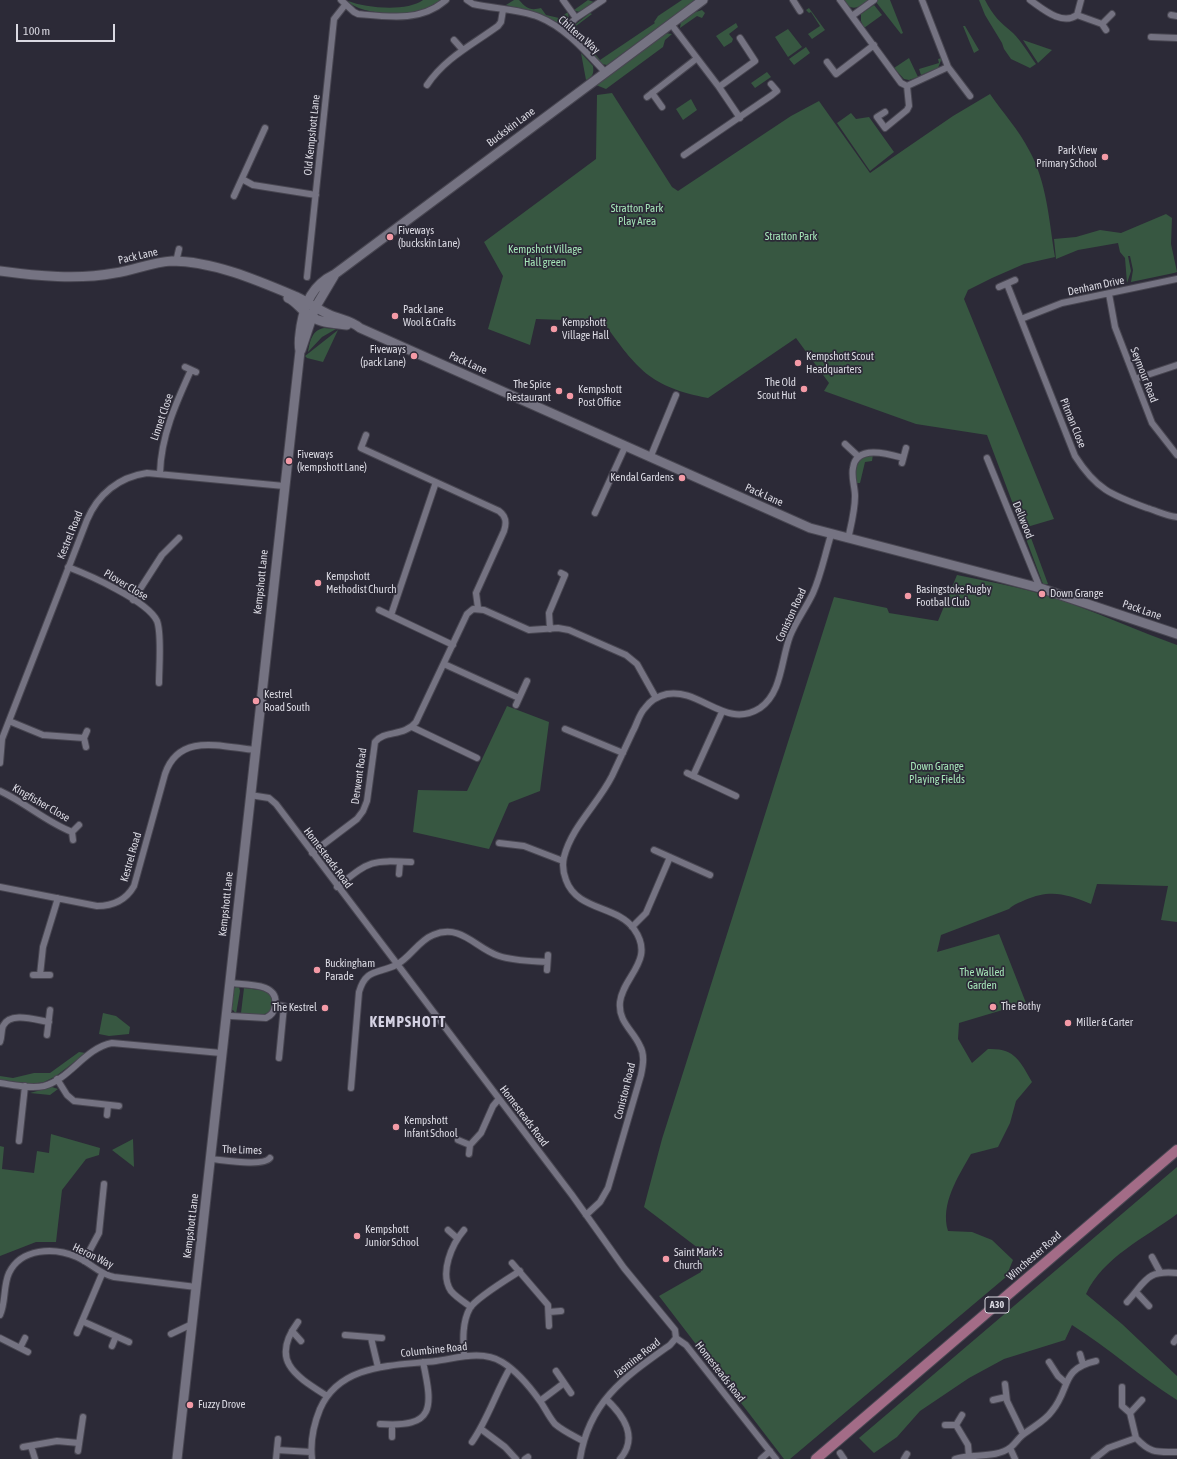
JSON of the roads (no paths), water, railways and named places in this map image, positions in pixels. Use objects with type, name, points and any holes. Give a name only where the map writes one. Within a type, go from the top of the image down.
[{"type":"main road","name":"Winchester Road","points":[[816,1459],[1177,1150]]},
{"type":"street","points":[[343,2],[358,14],[413,16],[428,12],[446,0]]},
{"type":"street","name":"Chiltern Way","points":[[467,0],[473,4],[539,17],[563,31],[605,72]]},
{"type":"street","points":[[563,0],[576,18]]},
{"type":"street","points":[[563,31],[576,18],[603,0]]},
{"type":"street","name":"Buckskin Lane","points":[[305,307],[315,288],[327,278],[335,274],[703,0]]},
{"type":"street","points":[[793,0],[800,11]]},
{"type":"street","points":[[840,0],[901,84],[907,86],[948,66]]},
{"type":"street","points":[[852,16],[874,0]]},
{"type":"street","points":[[922,0],[948,66],[970,96]]},
{"type":"street","points":[[1030,0],[1044,10],[1060,18],[1072,19],[1077,15],[1081,0]]},
{"type":"street","name":"Old Kempshott Lane","points":[[307,277],[334,19],[343,2]]},
{"type":"street","points":[[427,85],[437,71],[462,49],[498,26],[501,22],[503,10]]},
{"type":"street","points":[[1102,24],[1112,14]]},
{"type":"street","points":[[1077,15],[1102,24],[1106,30]]},
{"type":"street","points":[[671,24],[696,59],[719,87],[740,118]]},
{"type":"street","points":[[1151,37],[1177,38]]},
{"type":"street","points":[[719,87],[755,61],[740,38]]},
{"type":"street","points":[[454,40],[462,49]]},
{"type":"street","points":[[827,62],[836,74],[874,45]]},
{"type":"street","points":[[662,107],[649,94],[696,59]]},
{"type":"street","points":[[684,155],[716,132],[740,118],[777,91],[771,84]]},
{"type":"street","points":[[885,112],[877,117],[886,128],[907,110],[909,106],[907,86]]},
{"type":"street","points":[[234,196],[265,128]]},
{"type":"street","points":[[242,179],[253,185],[316,195]]},
{"type":"street","points":[[176,262],[180,249]]},
{"type":"street","name":"Pack Lane","points":[[0,270],[48,276],[80,276],[114,274],[156,263],[196,263],[221,268],[277,290],[305,307],[315,308],[351,322],[360,328],[794,521],[831,535],[1040,588],[1177,634]]},
{"type":"street","name":"Buckskin Lane","points":[[312,318],[315,308],[335,274]]},
{"type":"street","name":"Denham Drive","points":[[1021,318],[1062,303],[1177,279]]},
{"type":"street","points":[[1000,287],[1015,280]]},
{"type":"street","name":"Pitman Close","points":[[1007,284],[1075,456],[1085,471],[1098,485],[1110,494],[1177,517]]},
{"type":"street","name":"Seymour Road","points":[[1108,294],[1115,327],[1152,423],[1177,455]]},
{"type":"street","name":"Pack Lane","points":[[305,307],[312,318],[324,322],[360,328]]},
{"type":"street","name":"Kempshott Lane","points":[[177,1459],[300,351],[299,340],[305,307]]},
{"type":"street","name":"Kempshott Lane","points":[[300,351],[312,318]]},
{"type":"street","points":[[1135,379],[1177,365]]},
{"type":"street","name":"Linnet Close","points":[[160,473],[160,456],[164,436],[191,370]]},
{"type":"street","points":[[650,458],[676,395]]},
{"type":"street","points":[[366,435],[361,448],[499,511],[506,518],[504,531],[476,593],[478,608]]},
{"type":"street","points":[[844,444],[859,457]]},
{"type":"street","points":[[595,513],[625,447]]},
{"type":"street","points":[[848,539],[855,500],[853,468],[859,457],[867,453],[879,452],[903,461],[906,448]]},
{"type":"street","name":"Dellwood","points":[[987,458],[1040,588]]},
{"type":"street","name":"Kestrel Road","points":[[0,763],[1,744],[9,721],[89,514],[103,494],[115,484],[129,477],[141,474],[160,473],[284,486]]},
{"type":"street","points":[[391,615],[436,482]]},
{"type":"street","name":"Coniston Road","points":[[656,698],[669,694],[682,694],[722,712],[734,715],[747,714],[759,708],[770,699],[780,676],[791,634],[814,591],[831,535]]},
{"type":"street","points":[[133,600],[150,571],[177,540],[168,536]]},
{"type":"street","name":"Plover Close","points":[[68,568],[98,579],[150,612],[157,621],[159,684]]},
{"type":"street","points":[[550,628],[549,613],[565,575],[561,573]]},
{"type":"street","points":[[477,758],[412,727],[424,708],[466,614],[470,610],[478,608],[529,630],[550,628],[569,630],[631,658],[639,668],[656,698],[643,710],[611,778],[572,838],[563,861],[566,880],[575,895],[624,920],[632,927],[646,912],[670,857]]},
{"type":"street","points":[[379,610],[453,644]]},
{"type":"street","points":[[444,664],[519,698]]},
{"type":"street","points":[[516,705],[527,681]]},
{"type":"street","points":[[722,712],[690,775],[736,796]]},
{"type":"street","points":[[9,721],[43,734],[84,738]]},
{"type":"street","name":"Derwent Road","points":[[312,853],[362,814],[367,801],[373,744],[376,740],[401,733],[412,727]]},
{"type":"street","points":[[565,728],[623,753]]},
{"type":"street","points":[[86,747],[84,738],[88,731]]},
{"type":"street","name":"Kestrel Road","points":[[0,887],[97,906],[119,902],[132,890],[136,880],[167,768],[172,758],[180,752],[199,744],[255,750]]},
{"type":"street","name":"Kingfisher Close","points":[[0,791],[25,803],[56,825],[72,832]]},
{"type":"street","name":"Homesteads Road","points":[[250,796],[269,798],[273,801],[586,1215],[624,1268],[675,1330],[676,1338],[686,1345],[776,1459]]},
{"type":"street","name":"Kingfisher Close","points":[[72,840],[72,832],[79,825]]},
{"type":"street","points":[[505,850],[502,843],[524,846],[563,861]]},
{"type":"street","points":[[654,850],[701,874],[710,875]]},
{"type":"street","points":[[337,887],[368,864],[382,860],[411,862]]},
{"type":"street","points":[[399,874],[400,862]]},
{"type":"street","points":[[40,975],[44,943],[58,898]]},
{"type":"street","name":"Coniston Road","points":[[586,1215],[600,1202],[608,1188],[643,1069],[643,1059],[640,1046],[623,1022],[620,1008],[622,995],[641,958],[640,941],[632,927]]},
{"type":"street","points":[[351,1088],[359,992],[363,981],[375,971],[397,965],[426,938],[446,931],[463,934],[486,950],[502,957],[548,958],[547,970]]},
{"type":"street","points":[[33,975],[50,975]]},
{"type":"street","points":[[229,983],[267,988],[275,995],[275,1005],[271,1015],[264,1019],[231,1016]]},
{"type":"street","points":[[275,1005],[284,1006],[279,1058]]},
{"type":"street","points":[[47,1035],[50,1010]]},
{"type":"street","points":[[0,1042],[1,1027],[14,1018],[49,1022]]},
{"type":"street","points":[[0,1084],[44,1086],[57,1079],[96,1049],[112,1043],[221,1053]]},
{"type":"street","points":[[57,1079],[72,1099],[119,1106]]},
{"type":"street","points":[[19,1141],[25,1086]]},
{"type":"street","points":[[468,1154],[470,1145],[481,1133],[493,1106],[498,1100]]},
{"type":"street","points":[[107,1115],[108,1105]]},
{"type":"street","points":[[458,1140],[470,1145]]},
{"type":"street","name":"The Limes","points":[[211,1159],[259,1163],[267,1161],[270,1158]]},
{"type":"street","points":[[84,1261],[98,1237],[104,1184]]},
{"type":"street","points":[[448,1230],[457,1238]]},
{"type":"street","points":[[464,1230],[457,1238],[451,1250],[447,1264],[448,1282],[451,1290],[470,1307]]},
{"type":"street","name":"Heron Way","points":[[0,1315],[2,1290],[13,1266],[23,1257],[31,1253],[41,1251],[59,1252],[72,1255],[84,1261],[102,1274],[125,1280],[196,1287]]},
{"type":"street","points":[[1152,1258],[1160,1272]]},
{"type":"street","points":[[512,1263],[548,1305],[549,1326]]},
{"type":"street","points":[[464,1356],[465,1321],[470,1307],[520,1271]]},
{"type":"street","points":[[1127,1302],[1149,1276],[1160,1272],[1177,1273]]},
{"type":"street","points":[[77,1333],[102,1274]]},
{"type":"street","points":[[1136,1292],[1149,1306]]},
{"type":"street","points":[[549,1312],[561,1310]]},
{"type":"street","points":[[82,1321],[129,1342]]},
{"type":"street","points":[[298,1322],[286,1344],[286,1356],[289,1365],[297,1376],[327,1396]]},
{"type":"street","points":[[171,1334],[192,1324]]},
{"type":"street","points":[[292,1331],[301,1341]]},
{"type":"street","points":[[344,1335],[382,1338]]},
{"type":"street","points":[[112,1346],[116,1336]]},
{"type":"street","points":[[0,1338],[28,1352]]},
{"type":"street","points":[[20,1348],[25,1338]]},
{"type":"street","points":[[371,1338],[378,1367]]},
{"type":"street","name":"Jasmine Road","points":[[580,1459],[583,1441],[594,1413],[619,1384],[670,1345],[676,1338]]},
{"type":"street","points":[[1080,1354],[1083,1364]]},
{"type":"street","name":"Columbine Road","points":[[312,1456],[311,1437],[314,1422],[327,1396],[336,1385],[350,1376],[378,1367],[464,1356],[490,1358],[501,1362],[510,1368],[540,1401],[555,1423],[567,1433],[583,1441]]},
{"type":"street","points":[[955,1459],[982,1456],[1010,1448],[1023,1434],[1040,1423],[1053,1410],[1066,1383],[1075,1370],[1083,1364],[1096,1361]]},
{"type":"street","points":[[380,1424],[392,1425],[411,1423],[423,1415],[428,1409],[430,1399],[423,1362]]},
{"type":"street","points":[[1049,1362],[1058,1376],[1066,1383]]},
{"type":"street","points":[[472,1442],[481,1429],[499,1386],[510,1368]]},
{"type":"street","points":[[556,1372],[571,1393]]},
{"type":"street","points":[[540,1401],[564,1383]]},
{"type":"street","points":[[1005,1384],[1006,1397],[1023,1434]]},
{"type":"street","points":[[1122,1387],[1122,1406],[1130,1413],[1136,1438],[1150,1450],[1159,1453],[1177,1452]]},
{"type":"street","points":[[993,1400],[1006,1397]]},
{"type":"street","points":[[606,1399],[621,1414],[627,1428],[628,1441],[626,1452],[622,1458]]},
{"type":"street","points":[[1130,1413],[1142,1400]]},
{"type":"street","points":[[956,1425],[962,1415]]},
{"type":"street","points":[[78,1451],[83,1417]]},
{"type":"street","points":[[392,1425],[392,1437]]},
{"type":"street","points":[[945,1425],[956,1425]]},
{"type":"street","points":[[956,1425],[968,1445],[969,1457]]},
{"type":"street","points":[[481,1429],[505,1447],[516,1459]]},
{"type":"street","points":[[1094,1459],[1108,1448],[1136,1438]]},
{"type":"street","points":[[276,1459],[278,1439]]},
{"type":"street","points":[[23,1447],[57,1441],[79,1442]]},
{"type":"street","points":[[31,1446],[36,1459]]},
{"type":"street","points":[[1010,1448],[1015,1459]]},
{"type":"street","points":[[277,1450],[312,1456]]},
{"type":"street","points":[[761,1459],[770,1451]]},
{"type":"street","points":[[840,1453],[844,1459]]},
{"type":"place","name":"Park View Primary School","points":[[1105,157]]},
{"type":"place","name":"Fiveways (buckskin Lane)","points":[[390,237]]},
{"type":"place","name":"Pack Lane Wool & Crafts","points":[[395,316]]},
{"type":"place","name":"Kempshott Village Hall","points":[[554,329]]},
{"type":"place","name":"Fiveways (pack Lane)","points":[[414,356]]},
{"type":"place","name":"Kempshott Scout Headquarters","points":[[798,363]]},
{"type":"place","name":"The Old Scout Hut","points":[[804,389]]},
{"type":"place","name":"The Spice Restaurant","points":[[559,391]]},
{"type":"place","name":"Kempshott Post Office","points":[[570,396]]},
{"type":"place","name":"Fiveways (kempshott Lane)","points":[[289,461]]},
{"type":"place","name":"Kendal Gardens","points":[[682,478]]},
{"type":"place","name":"Kempshott Methodist Church","points":[[318,583]]},
{"type":"place","name":"Down Grange","points":[[1042,594]]},
{"type":"place","name":"Basingstoke Rugby Football Club","points":[[908,596]]},
{"type":"place","name":"Kestrel Road South","points":[[256,701]]},
{"type":"place","name":"Buckingham Parade","points":[[317,970]]},
{"type":"place","name":"The Bothy","points":[[993,1007]]},
{"type":"place","name":"The Kestrel","points":[[325,1008]]},
{"type":"place","name":"Miller & Carter","points":[[1068,1023]]},
{"type":"place","name":"Kempshott Infant School","points":[[396,1127]]},
{"type":"place","name":"Kempshott Junior School","points":[[357,1236]]},
{"type":"place","name":"Saint Mark's Church","points":[[666,1259]]},
{"type":"place","name":"Fuzzy Drove","points":[[190,1405]]},
{"type":"district","name":"KEMPSHOTT","points":[[408,1022]]},
{"type":"park label","name":"Stratton Park Play Area","points":[[637,215]]},
{"type":"park label","name":"Stratton Park","points":[[791,237]]},
{"type":"park label","name":"Kempshott Village Hall green","points":[[545,256]]},
{"type":"park label","name":"Down Grange Playing Fields","points":[[937,773]]},
{"type":"park label","name":"The Walled Garden","points":[[982,979]]}]
